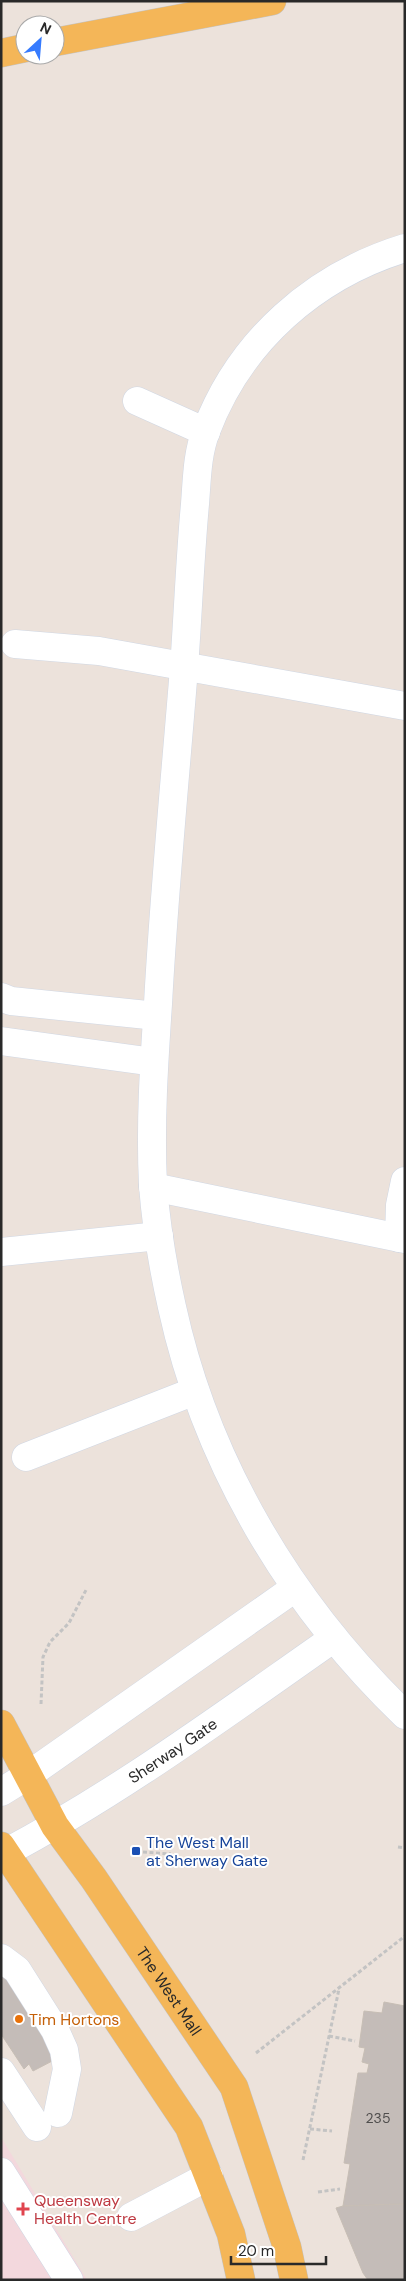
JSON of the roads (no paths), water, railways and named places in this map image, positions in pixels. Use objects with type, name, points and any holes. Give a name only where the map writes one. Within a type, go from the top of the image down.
[{"type":"main road","points":[[65,40],[272,1]]},
{"type":"main road","points":[[1,53],[15,50]]},
{"type":"main road","name":"The West Mall","points":[[1,1724],[55,1826],[94,1879],[234,2087],[287,2247],[294,2280]]},
{"type":"main road","points":[[3,1851],[189,2127],[231,2234],[241,2280]]},
{"type":"street","points":[[405,248],[372,259],[314,291],[270,328],[235,375],[220,400],[206,432],[200,452],[191,539],[184,666],[163,916],[152,1117],[153,1187],[159,1236],[172,1309],[195,1391],[213,1438],[246,1509],[295,1588],[334,1638],[405,1715]]},
{"type":"street","points":[[137,401],[206,432]]},
{"type":"street","points":[[14,644],[99,651],[405,706]]},
{"type":"street","points":[[1,997],[11,1001],[157,1016]]},
{"type":"street","points":[[1,1041],[154,1062]]},
{"type":"street","points":[[153,1187],[402,1238],[400,1205],[405,1181]]},
{"type":"street","points":[[1,1252],[159,1236]]},
{"type":"street","points":[[26,1457],[195,1391]]},
{"type":"street","points":[[1,1792],[27,1776],[295,1588]]},
{"type":"street","name":"Sherway Gate","points":[[3,1851],[55,1826],[116,1789],[334,1638]]},
{"type":"street","points":[[1,1958],[17,1970],[55,2030],[64,2050],[67,2070],[47,2120],[1,2072]]},
{"type":"street","points":[[1,2172],[69,2280]]},
{"type":"street","points":[[131,2217],[209,2176]]},
{"type":"place","name":"The West Mall at Sherway Gate","points":[[136,1851]]},
{"type":"place","name":"Tim Hortons","points":[[19,2019]]},
{"type":"place","name":"Queensway Health Centre","points":[[23,2209]]}]
